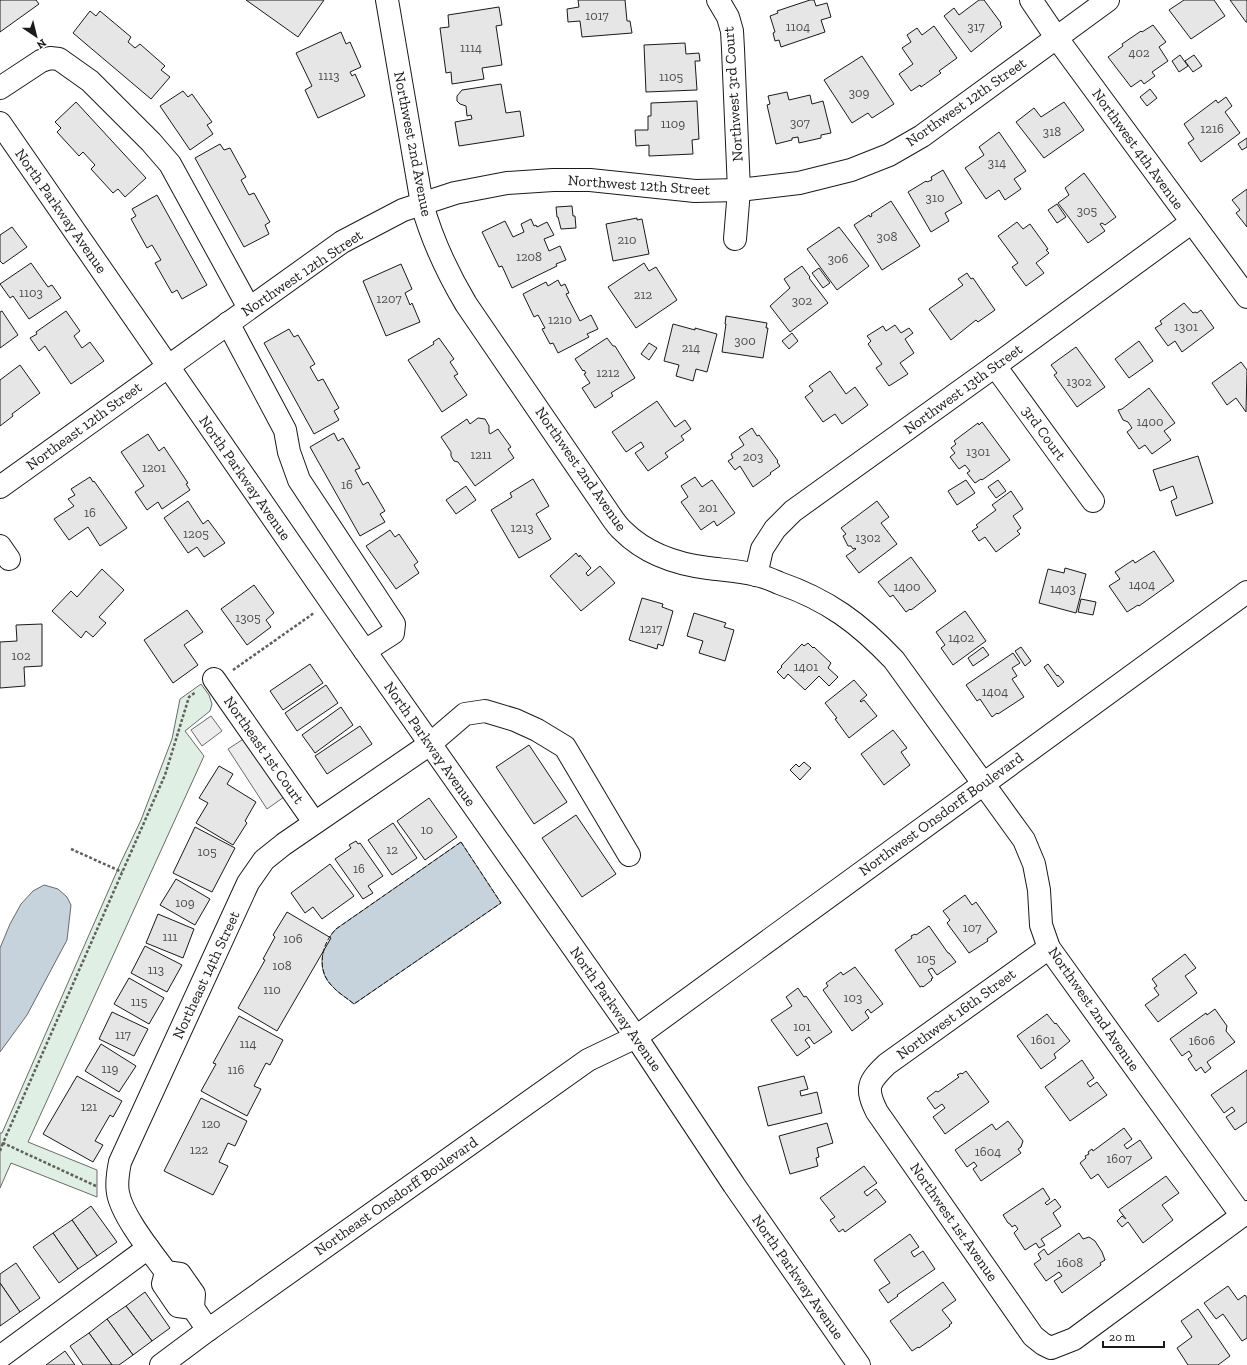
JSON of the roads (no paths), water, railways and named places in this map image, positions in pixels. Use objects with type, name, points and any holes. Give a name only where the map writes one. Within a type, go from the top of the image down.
[{"type":"street","name":"Northwest 2nd Avenue","points":[[387,0],[422,204],[430,230],[441,257],[466,304],[622,530],[640,545],[662,558],[705,568],[756,574],[793,587],[828,604],[855,623],[876,641],[894,660],[1024,840],[1034,864],[1039,890],[1041,925],[1049,948],[1245,1214]]},
{"type":"street","name":"Northwest 3rd Court","points":[[718,0],[728,17],[732,37],[739,190],[735,239]]},
{"type":"street","name":"Northwest 4th Avenue","points":[[1031,0],[1056,37],[1247,297]]},
{"type":"street","name":"Northwest 12th Street","points":[[168,366],[342,242],[403,210],[455,193],[507,183],[553,180],[590,180],[695,191],[739,190],[799,183],[851,170],[889,155],[922,136],[1108,0]]},
{"type":"street","points":[[0,88],[40,61],[50,58],[59,59],[90,81],[151,142],[170,164],[249,308]]},
{"type":"street","name":"North Parkway Avenue","points":[[0,123],[7,148],[168,366],[430,744],[636,1037],[734,1185],[859,1365]]},
{"type":"street","name":"Northwest 13th Street","points":[[756,574],[762,549],[775,529],[793,511],[1192,222]]},
{"type":"street","points":[[228,323],[285,430],[289,452],[299,480],[394,624],[393,633],[365,650]]},
{"type":"street","name":"Northeast 12th Street","points":[[0,487],[168,366]]},
{"type":"street","name":"3rd Court","points":[[995,366],[1093,501]]},
{"type":"street","name":"Northwest Onsdorff Boulevard","points":[[636,1037],[1247,592]]},
{"type":"street","name":"Northeast 1st Court","points":[[214,679],[314,822]]},
{"type":"street","name":"Northeast 14th Street","points":[[208,1330],[193,1308],[178,1306],[163,1284],[166,1272],[148,1248],[120,1203],[117,1192],[117,1175],[120,1162],[248,883],[264,860],[314,822],[430,744],[465,714],[485,711],[515,720],[537,730],[564,747],[629,855]]},
{"type":"street","name":"Northwest 16th Street","points":[[869,1087],[875,1075],[887,1064],[1049,948]]},
{"type":"street","name":"Northeast Onsdorff Boulevard","points":[[161,1365],[588,1060],[636,1037]]},
{"type":"street","name":"Northwest 1st Avenue","points":[[869,1087],[871,1100],[878,1112],[1028,1330],[1043,1344],[1051,1348],[1074,1339],[1245,1214]]},
{"type":"street","points":[[0,1357],[148,1248]]}]
